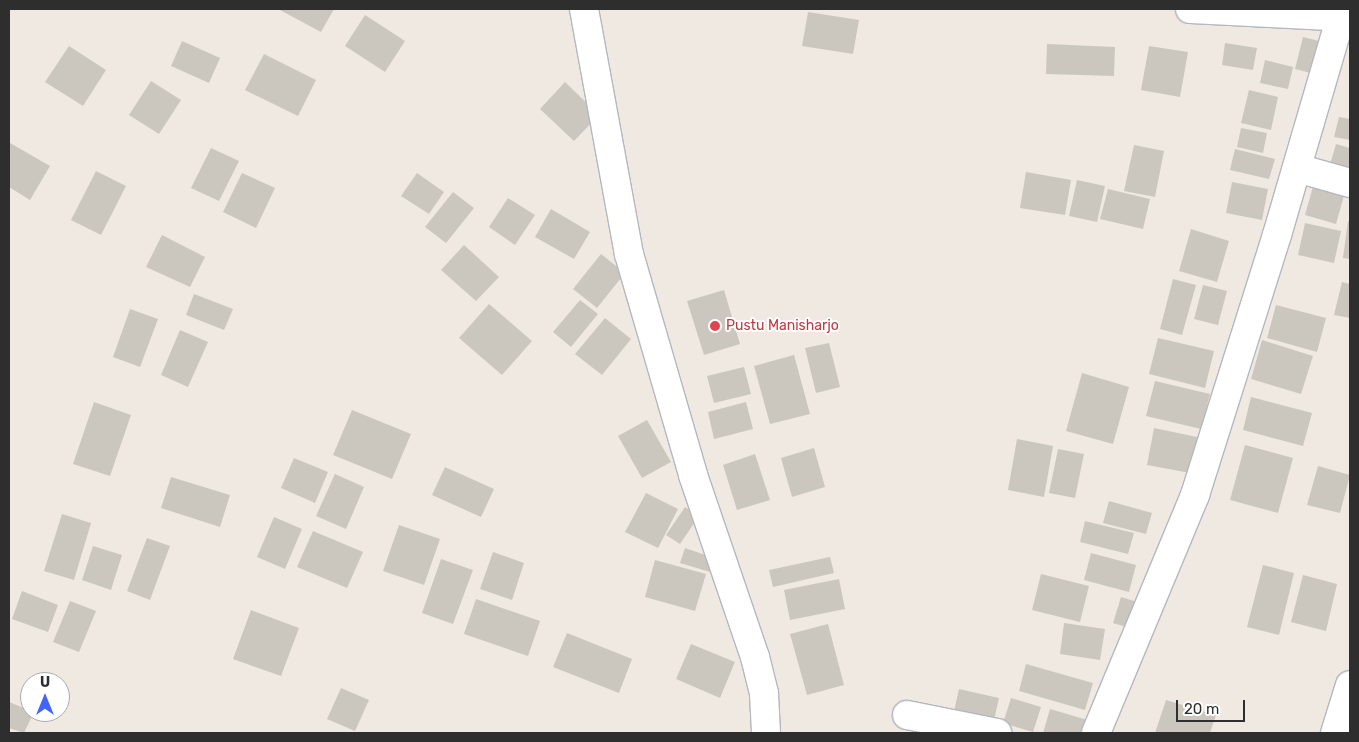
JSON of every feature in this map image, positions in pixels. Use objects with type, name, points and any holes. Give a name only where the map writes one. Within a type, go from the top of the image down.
[{"type":"street","points":[[584,9],[629,254],[692,475],[755,657],[764,694],[766,733]]},
{"type":"street","points":[[1096,733],[1195,495],[1345,14],[1190,9]]},
{"type":"street","points":[[1297,168],[1350,183]]},
{"type":"street","points":[[1335,733],[1350,684]]},
{"type":"street","points":[[907,715],[997,733]]},
{"type":"building","points":[[278,9],[334,9],[321,32]]},
{"type":"building","points":[[808,12],[859,20],[853,54],[802,46]]},
{"type":"building","points":[[365,15],[405,41],[385,72],[345,46]]},
{"type":"building","points":[[1303,37],[1327,43],[1319,75],[1295,69]]},
{"type":"building","points":[[182,41],[220,58],[209,83],[171,66]]},
{"type":"building","points":[[1225,43],[1257,48],[1253,70],[1222,65]]},
{"type":"building","points":[[1047,44],[1115,47],[1114,76],[1046,74]]},
{"type":"building","points":[[69,46],[106,70],[83,106],[45,82]]},
{"type":"building","points":[[1149,46],[1188,52],[1180,97],[1141,90]]},
{"type":"building","points":[[264,54],[316,80],[298,116],[245,90]]},
{"type":"building","points":[[1265,60],[1293,67],[1288,89],[1260,83]]},
{"type":"building","points":[[151,81],[181,100],[159,134],[129,115]]},
{"type":"building","points":[[565,82],[599,115],[574,141],[540,109]]},
{"type":"building","points":[[1249,90],[1278,97],[1271,130],[1241,123]]},
{"type":"building","points":[[1339,117],[1350,119],[1350,140],[1334,137]]},
{"type":"building","points":[[1241,128],[1267,133],[1263,153],[1237,147]]},
{"type":"building","points":[[10,143],[50,166],[30,200],[9,187]]},
{"type":"building","points":[[1336,144],[1350,148],[1350,174],[1329,168]]},
{"type":"building","points":[[1134,145],[1164,151],[1155,197],[1124,191]]},
{"type":"building","points":[[211,148],[239,161],[219,201],[191,188]]},
{"type":"building","points":[[1235,149],[1275,159],[1269,179],[1230,170]]},
{"type":"building","points":[[96,171],[126,186],[101,235],[71,220]]},
{"type":"building","points":[[1026,172],[1071,180],[1065,215],[1020,208]]},
{"type":"building","points":[[242,173],[275,188],[256,228],[223,212]]},
{"type":"building","points":[[417,173],[444,192],[429,214],[401,196]]},
{"type":"building","points":[[1077,180],[1105,186],[1097,222],[1069,216]]},
{"type":"building","points":[[1232,182],[1268,189],[1262,220],[1226,213]]},
{"type":"building","points":[[1314,183],[1345,192],[1336,224],[1305,215]]},
{"type":"building","points":[[1108,189],[1150,199],[1143,229],[1100,219]]},
{"type":"building","points":[[453,192],[474,208],[446,243],[425,227]]},
{"type":"building","points":[[508,198],[535,215],[515,245],[489,227]]},
{"type":"building","points":[[551,209],[590,232],[574,259],[535,237]]},
{"type":"building","points":[[1348,221],[1350,221],[1350,259],[1343,258]]},
{"type":"building","points":[[1305,223],[1341,231],[1334,263],[1298,255]]},
{"type":"building","points":[[1191,229],[1229,241],[1217,282],[1179,271]]},
{"type":"building","points":[[162,235],[205,257],[190,287],[146,267]]},
{"type":"building","points":[[464,245],[499,277],[476,301],[441,270]]},
{"type":"building","points":[[601,254],[625,273],[597,308],[573,289]]},
{"type":"building","points":[[1173,279],[1196,285],[1182,335],[1160,329]]},
{"type":"building","points":[[1342,282],[1350,284],[1350,318],[1334,315]]},
{"type":"building","points":[[1203,285],[1227,291],[1218,325],[1194,319]]},
{"type":"building","name":"Pustu Manisharjo","points":[[724,290],[740,344],[704,355],[687,301]]},
{"type":"building","points":[[194,294],[233,309],[224,330],[186,315]]},
{"type":"building","points":[[580,300],[598,314],[571,347],[553,332]]},
{"type":"building","points":[[489,304],[532,341],[502,375],[459,338]]},
{"type":"building","points":[[1276,305],[1326,318],[1317,352],[1267,338]]},
{"type":"building","points":[[130,309],[158,319],[140,367],[113,357]]},
{"type":"building","points":[[605,318],[631,339],[602,375],[575,354]]},
{"type":"building","points":[[180,330],[208,342],[188,387],[161,375]]},
{"type":"building","points":[[1158,338],[1214,351],[1205,388],[1149,374]]},
{"type":"building","points":[[1262,340],[1313,356],[1301,394],[1251,379]]},
{"type":"building","points":[[829,343],[840,387],[816,393],[805,348]]},
{"type":"building","points":[[794,355],[810,414],[770,424],[754,366]]},
{"type":"building","points":[[744,367],[751,394],[714,403],[707,376]]},
{"type":"building","points":[[1082,373],[1129,387],[1113,444],[1066,431]]},
{"type":"building","points":[[1155,381],[1210,394],[1201,429],[1146,416]]},
{"type":"building","points":[[1251,397],[1312,413],[1303,446],[1243,430]]},
{"type":"building","points":[[94,402],[131,415],[110,476],[73,464]]},
{"type":"building","points":[[746,402],[753,429],[714,439],[708,412]]},
{"type":"building","points":[[352,410],[411,434],[392,479],[333,455]]},
{"type":"building","points":[[647,420],[671,462],[642,478],[618,436]]},
{"type":"building","points":[[1154,428],[1197,437],[1190,473],[1147,465]]},
{"type":"building","points":[[1017,439],[1053,446],[1044,497],[1008,490]]},
{"type":"building","points":[[1245,445],[1293,458],[1278,513],[1230,500]]},
{"type":"building","points":[[814,448],[825,487],[792,497],[781,458]]},
{"type":"building","points":[[1058,449],[1084,454],[1075,498],[1049,493]]},
{"type":"building","points":[[755,454],[770,500],[737,510],[723,465]]},
{"type":"building","points":[[294,458],[328,472],[315,503],[281,488]]},
{"type":"building","points":[[1318,466],[1350,475],[1340,513],[1307,505]]},
{"type":"building","points":[[445,467],[494,489],[481,517],[432,495]]},
{"type":"building","points":[[335,474],[364,487],[346,529],[316,516]]},
{"type":"building","points":[[171,477],[230,495],[220,527],[161,508]]},
{"type":"building","points":[[646,493],[678,509],[658,548],[625,532]]},
{"type":"building","points":[[1109,501],[1152,513],[1146,534],[1103,523]]},
{"type":"building","points":[[685,507],[699,516],[680,544],[666,535]]},
{"type":"building","points":[[62,514],[91,523],[74,580],[44,571]]},
{"type":"building","points":[[274,517],[302,529],[285,569],[257,557]]},
{"type":"building","points":[[1085,521],[1134,533],[1128,554],[1080,542]]},
{"type":"building","points":[[399,525],[440,539],[424,585],[383,571]]},
{"type":"building","points":[[313,531],[363,552],[347,588],[297,567]]},
{"type":"building","points":[[147,538],[170,546],[150,600],[127,591]]},
{"type":"building","points":[[93,546],[122,555],[111,590],[82,580]]},
{"type":"building","points":[[685,548],[714,558],[710,572],[680,563]]},
{"type":"building","points":[[493,552],[524,563],[512,600],[480,589]]},
{"type":"building","points":[[1091,553],[1136,565],[1129,592],[1084,580]]},
{"type":"building","points":[[830,557],[834,573],[773,587],[769,570]]},
{"type":"building","points":[[441,559],[473,570],[453,624],[422,613]]},
{"type":"building","points":[[655,560],[706,574],[695,611],[645,597]]},
{"type":"building","points":[[1263,565],[1294,573],[1279,635],[1247,627]]},
{"type":"building","points":[[1041,574],[1089,586],[1080,622],[1032,610]]},
{"type":"building","points":[[1303,575],[1337,584],[1326,631],[1291,622]]},
{"type":"building","points":[[839,579],[845,609],[790,620],[784,590]]},
{"type":"building","points":[[22,591],[58,605],[48,632],[12,619]]},
{"type":"building","points":[[1121,597],[1144,604],[1136,630],[1113,623]]},
{"type":"building","points":[[476,599],[540,621],[528,656],[464,634]]},
{"type":"building","points":[[70,601],[96,611],[79,652],[53,642]]},
{"type":"building","points":[[251,610],[299,628],[281,676],[233,659]]},
{"type":"building","points":[[1064,623],[1105,629],[1100,660],[1060,654]]},
{"type":"building","points":[[828,624],[844,685],[807,695],[790,634]]},
{"type":"building","points":[[567,633],[632,659],[619,693],[553,667]]},
{"type":"building","points":[[691,644],[735,662],[720,698],[676,679]]},
{"type":"building","points":[[1026,664],[1093,683],[1085,710],[1019,691]]},
{"type":"building","points":[[341,688],[369,700],[355,731],[327,719]]},
{"type":"building","points":[[959,689],[999,698],[992,729],[952,720]]},
{"type":"building","points":[[1011,698],[1041,707],[1033,732],[1003,723]]},
{"type":"building","points":[[1166,700],[1216,715],[1210,733],[1155,733]]},
{"type":"building","points":[[9,702],[20,706],[20,722],[29,722],[24,733],[9,728]]},
{"type":"building","points":[[1050,709],[1091,721],[1087,733],[1043,733]]},
{"type":"place","name":"Pustu Manisharjo","points":[[715,326]]}]
